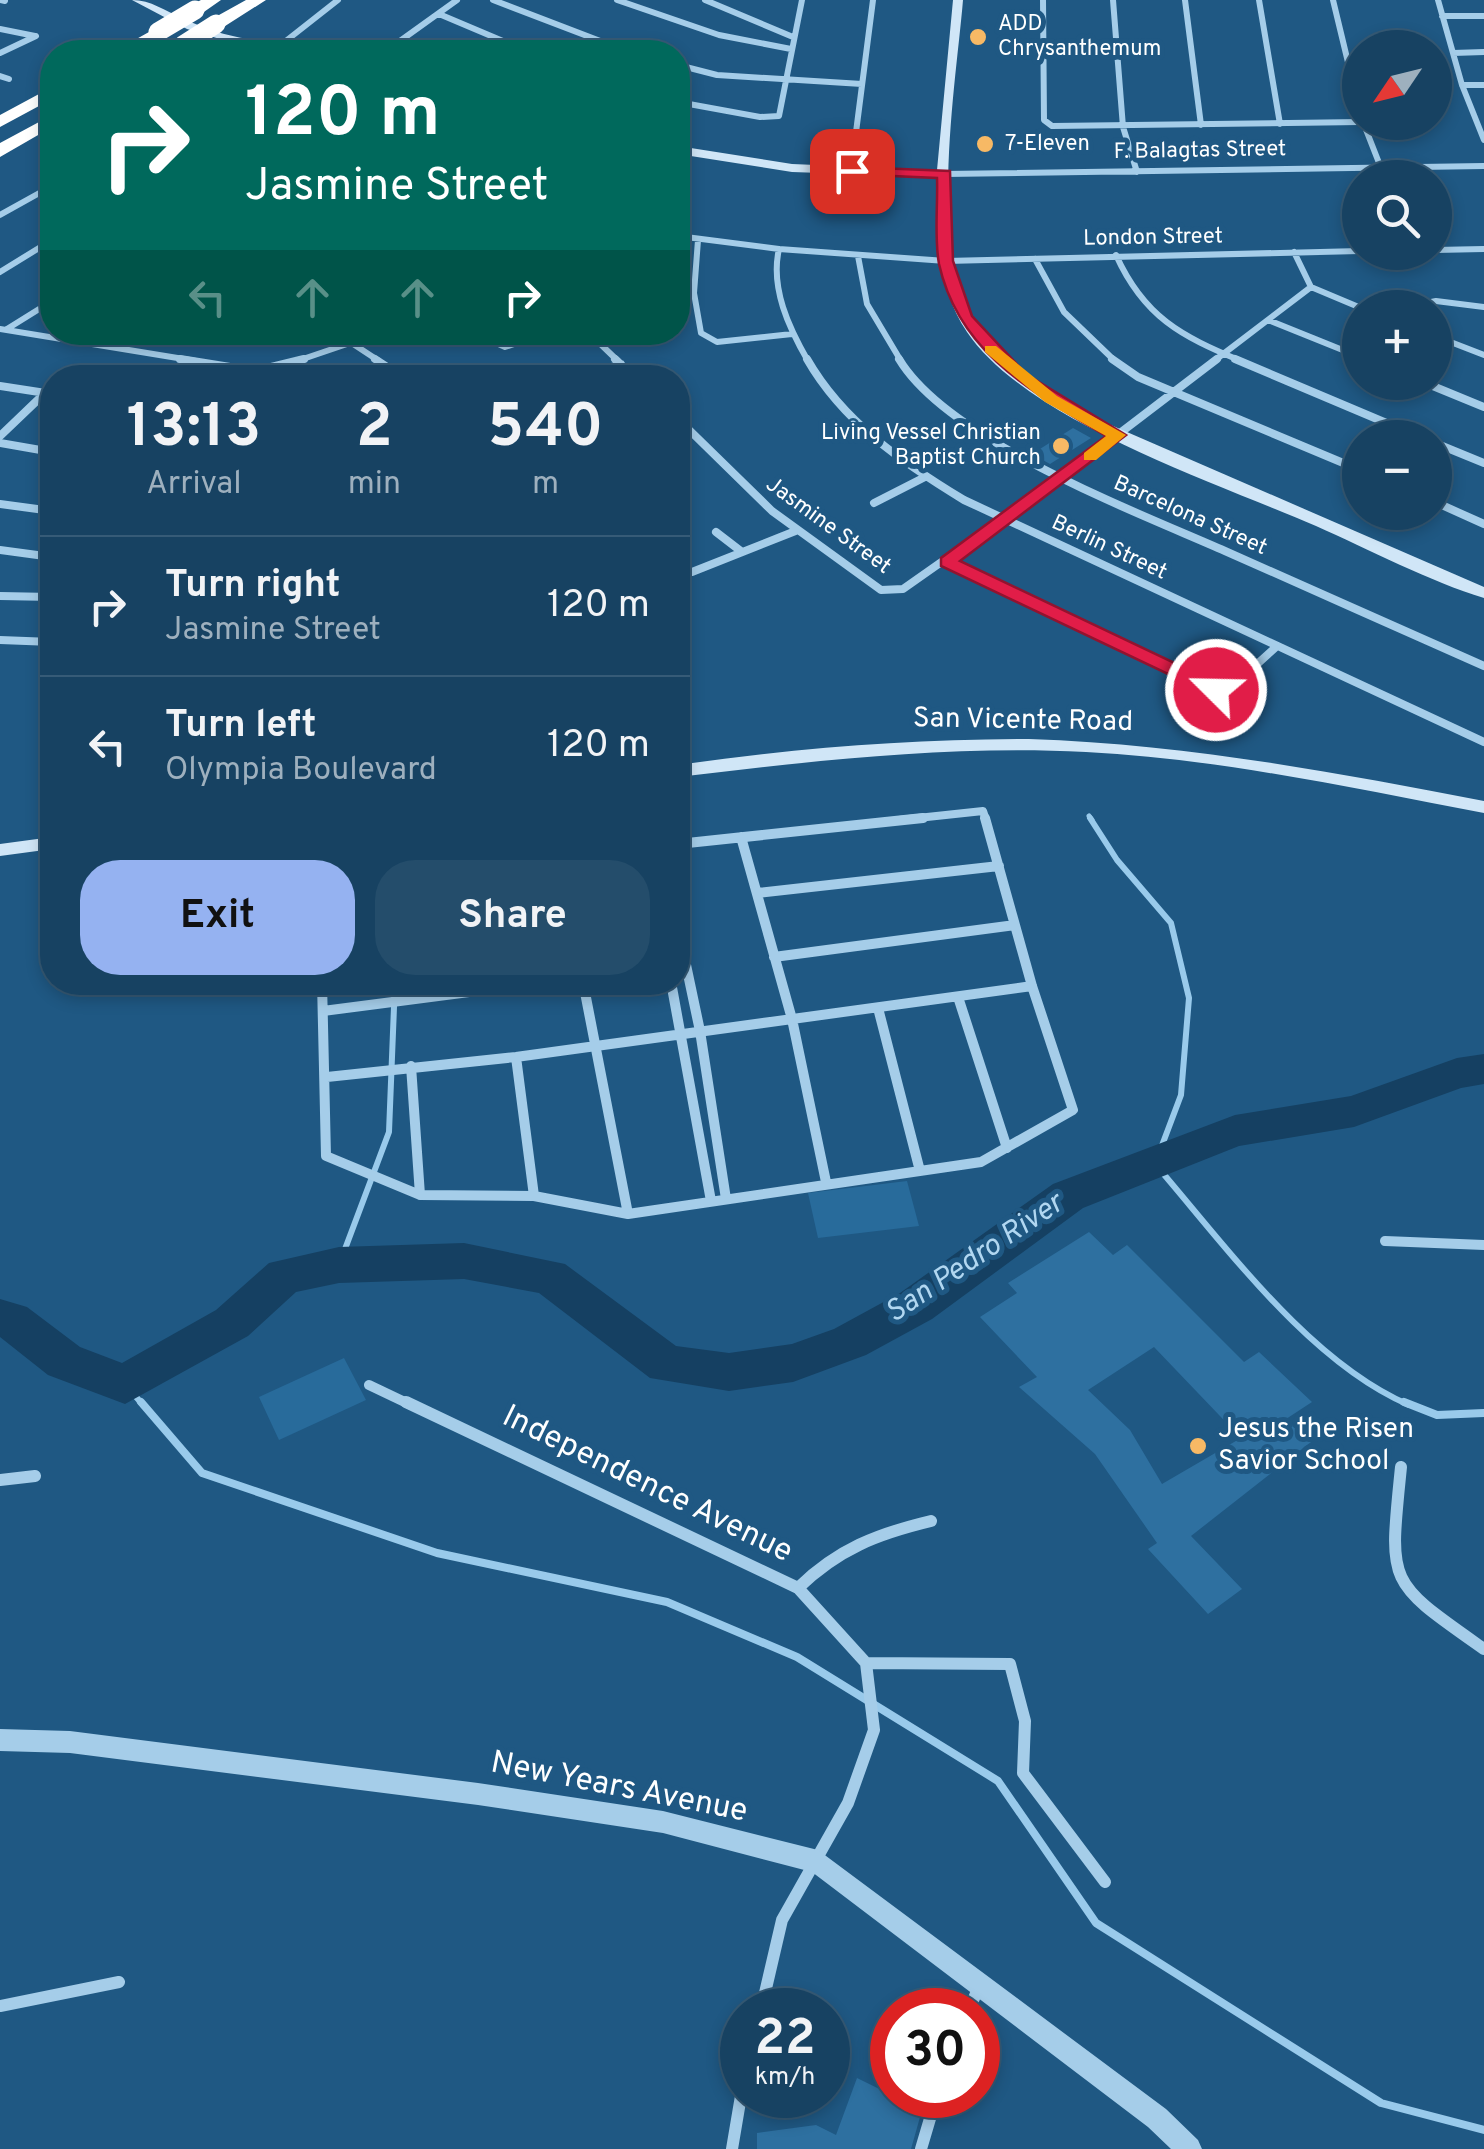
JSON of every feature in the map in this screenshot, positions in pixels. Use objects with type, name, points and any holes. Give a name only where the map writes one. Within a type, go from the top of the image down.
[{"type":"highway","points":[[139,40],[162,24],[213,0]]},
{"type":"highway","points":[[189,40],[258,0]]},
{"type":"highway","points":[[0,122],[40,99]]},
{"type":"highway","points":[[0,150],[40,127]]},
{"type":"main road","points":[[138,0],[162,24],[245,40]]},
{"type":"main road","points":[[958,0],[944,174],[946,261],[955,298],[986,345],[1051,399],[1118,435],[1484,594]]},
{"type":"main road","name":"F. Balagtas Street","points":[[690,152],[757,164],[944,174]]},
{"type":"main road","name":"San Vicente Road","points":[[690,769],[839,749],[1055,745],[1148,751],[1267,766],[1484,807]]},
{"type":"main road","points":[[0,850],[40,844]]},
{"type":"street","points":[[287,40],[338,0]]},
{"type":"street","points":[[404,40],[457,0]]},
{"type":"street","points":[[494,0],[598,40]]},
{"type":"street","points":[[617,0],[719,35],[791,49]]},
{"type":"street","points":[[705,0],[793,37]]},
{"type":"street","points":[[690,104],[760,117],[779,116],[802,0]]},
{"type":"street","points":[[852,171],[873,0]]},
{"type":"street","points":[[1043,0],[1044,120],[1048,124],[1123,127],[1342,122]]},
{"type":"street","points":[[1113,0],[1123,127],[1138,172]]},
{"type":"street","points":[[1185,0],[1200,125]]},
{"type":"street","points":[[1259,0],[1280,124]]},
{"type":"street","points":[[1333,0],[1342,37]]},
{"type":"street","points":[[1438,0],[1462,85],[1484,140]]},
{"type":"street","points":[[439,14],[501,40]]},
{"type":"street","points":[[1442,16],[1484,16]]},
{"type":"street","points":[[0,29],[36,36],[0,52]]},
{"type":"street","points":[[1453,53],[1484,52]]},
{"type":"street","points":[[690,69],[717,75],[862,84]]},
{"type":"street","points":[[0,76],[9,79]]},
{"type":"street","points":[[1462,85],[1484,85]]},
{"type":"street","points":[[1474,120],[1484,120]]},
{"type":"street","name":"F. Balagtas Street","points":[[1452,167],[1484,166]]},
{"type":"street","name":"F. Balagtas Street","points":[[944,174],[1342,169]]},
{"type":"street","points":[[0,215],[40,193]]},
{"type":"street","name":"London Street","points":[[690,238],[946,261],[1342,251]]},
{"type":"street","points":[[698,240],[694,293],[701,333],[717,342],[792,334]]},
{"type":"street","points":[[0,272],[40,247]]},
{"type":"street","name":"Berlin Street","points":[[779,249],[778,290],[792,334],[820,382],[856,422],[925,477],[1005,520],[1484,742]]},
{"type":"street","points":[[1452,250],[1484,249]]},
{"type":"street","points":[[1294,252],[1311,287],[1342,300]]},
{"type":"street","points":[[1116,255],[1130,290],[1153,316],[1220,355],[1378,420]]},
{"type":"street","name":"Barcelona Street","points":[[858,256],[867,304],[910,377],[982,434],[1061,478],[1484,666]]},
{"type":"street","points":[[1034,259],[1049,294],[1091,345],[1138,377],[1342,463]]},
{"type":"street","name":"Jasmine Street","points":[[690,431],[772,512],[881,590],[904,589],[1005,520],[1311,287]]},
{"type":"street","points":[[1452,303],[1484,307]]},
{"type":"street","points":[[3,329],[40,308]]},
{"type":"street","points":[[1268,320],[1342,350]]},
{"type":"street","points":[[3,329],[40,335]]},
{"type":"street","points":[[1452,343],[1484,355]]},
{"type":"street","points":[[102,345],[227,365]]},
{"type":"street","points":[[282,365],[344,345]]},
{"type":"street","points":[[353,345],[384,365]]},
{"type":"street","points":[[601,345],[621,364],[618,365]]},
{"type":"street","points":[[0,386],[40,393]]},
{"type":"street","points":[[1452,394],[1484,407]]},
{"type":"street","points":[[0,440],[40,402]]},
{"type":"street","points":[[0,440],[40,449]]},
{"type":"street","points":[[1452,450],[1484,463]]},
{"type":"street","points":[[874,503],[925,477]]},
{"type":"street","points":[[0,504],[40,509]]},
{"type":"street","points":[[1452,510],[1484,524]]},
{"type":"street","points":[[692,572],[798,530]]},
{"type":"street","points":[[716,532],[742,552]]},
{"type":"street","points":[[0,550],[40,555]]},
{"type":"street","points":[[947,562],[1216,690],[1235,684],[1277,646]]},
{"type":"street","points":[[0,596],[40,597]]},
{"type":"street","points":[[0,640],[40,642]]},
{"type":"street","points":[[323,995],[326,1156],[420,1195],[534,1196],[628,1214],[981,1162],[1073,1110],[1032,986],[984,811],[690,843]]},
{"type":"street","points":[[741,837],[792,1019],[826,1182]]},
{"type":"street","points":[[757,893],[998,866]]},
{"type":"street","points":[[774,958],[1015,925]]},
{"type":"street","points":[[690,984],[726,1199]]},
{"type":"street","points":[[327,1077],[516,1057],[1032,986]]},
{"type":"street","points":[[324,1011],[446,995]]},
{"type":"street","points":[[586,995],[628,1214]]},
{"type":"street","points":[[674,995],[711,1201]]},
{"type":"street","points":[[958,997],[1007,1148]]},
{"type":"street","points":[[878,1008],[920,1171]]},
{"type":"street","points":[[516,1057],[534,1196]]},
{"type":"street","points":[[411,1066],[420,1195]]},
{"type":"street","points":[[1385,1241],[1484,1246]]},
{"type":"street","name":"Independence Avenue","points":[[370,1385],[798,1588],[867,1667]]},
{"type":"street","points":[[1401,1466],[1396,1550],[1399,1578],[1422,1604],[1484,1649]]},
{"type":"street","points":[[0,1480],[35,1476]]},
{"type":"street","points":[[798,1588],[827,1557],[864,1536],[930,1521]]},
{"type":"street","points":[[766,1988],[782,1920],[848,1803],[874,1730],[867,1667],[999,1661],[1010,1664],[1025,1721],[1023,1773],[1105,1882]]},
{"type":"street","name":"New Years Avenue","points":[[0,1740],[70,1742],[478,1794],[663,1822],[818,1862],[1157,2118],[1189,2149]]},
{"type":"street","points":[[0,2006],[118,1982]]},
{"type":"street","points":[[978,1988],[980,1984]]},
{"type":"street","points":[[732,2149],[737,2118]]},
{"type":"street","points":[[920,2149],[929,2118]]},
{"type":"shaded area","points":[[907,1181],[919,1226],[818,1238],[808,1193]]},
{"type":"shaded area","points":[[344,1358],[366,1400],[279,1440],[259,1397]]},
{"type":"building","name":"Living Vessel Christian Baptist Church","points":[[1073,428],[1091,438],[1050,464],[1032,454]]},
{"type":"building","name":"Jesus the Risen Savior School","points":[[1089,1232],[1113,1255],[1127,1245],[1244,1362],[1259,1352],[1312,1402],[1286,1419],[1311,1442],[1191,1536],[1242,1589],[1208,1614],[1148,1549],[1157,1543],[1095,1454],[1019,1387],[1037,1377],[980,1317],[1017,1293],[1008,1283]],"holes":[[[1154,1347],[1241,1438],[1162,1484],[1130,1430],[1088,1390]]]},
{"type":"building","points":[[857,2078],[870,2084],[870,2118],[920,2118],[911,2149],[757,2149],[757,2133],[816,2125],[836,2135],[842,2118],[850,2118],[850,2097]]},
{"type":"waterway","points":[[1089,816],[1092,820]]},
{"type":"waterway","points":[[1090,818],[1117,860],[1171,923],[1189,998],[1181,1095],[1155,1164],[1240,1265],[1303,1331],[1372,1386],[1409,1405]]},
{"type":"waterway","points":[[339,1265],[389,1132],[394,995]]},
{"type":"waterway","name":"San Pedro River","points":[[0,1318],[11,1320],[64,1361],[125,1384],[232,1323],[284,1276],[339,1265],[464,1261],[550,1277],[666,1364],[729,1372],[793,1363],[850,1342],[916,1306],[1068,1196],[1235,1131],[1354,1111],[1457,1073],[1484,1069]]},
{"type":"waterway","points":[[125,1384],[143,1405]]},
{"type":"waterway","points":[[141,1402],[202,1473],[437,1553],[667,1602],[797,1657],[998,1781],[1096,1923],[1381,2103],[1484,2130]]},
{"type":"waterway","points":[[1404,1402],[1437,1415],[1484,1413]]},
{"type":"slow traffic","points":[[990,349],[1051,399],[1118,435],[1090,456]]},
{"type":"place","name":"ADD Chrysanthemum","points":[[978,37]]},
{"type":"place","name":"7-Eleven","points":[[985,144]]},
{"type":"place","name":"Living Vessel Christian Baptist Church","points":[[1061,446]]},
{"type":"place","name":"Jesus the Risen Savior School","points":[[1198,1446]]},
{"type":"route","points":[[852,171],[944,174],[946,261],[964,317],[986,345],[1021,378],[1118,435],[947,562],[1216,690]]}]
